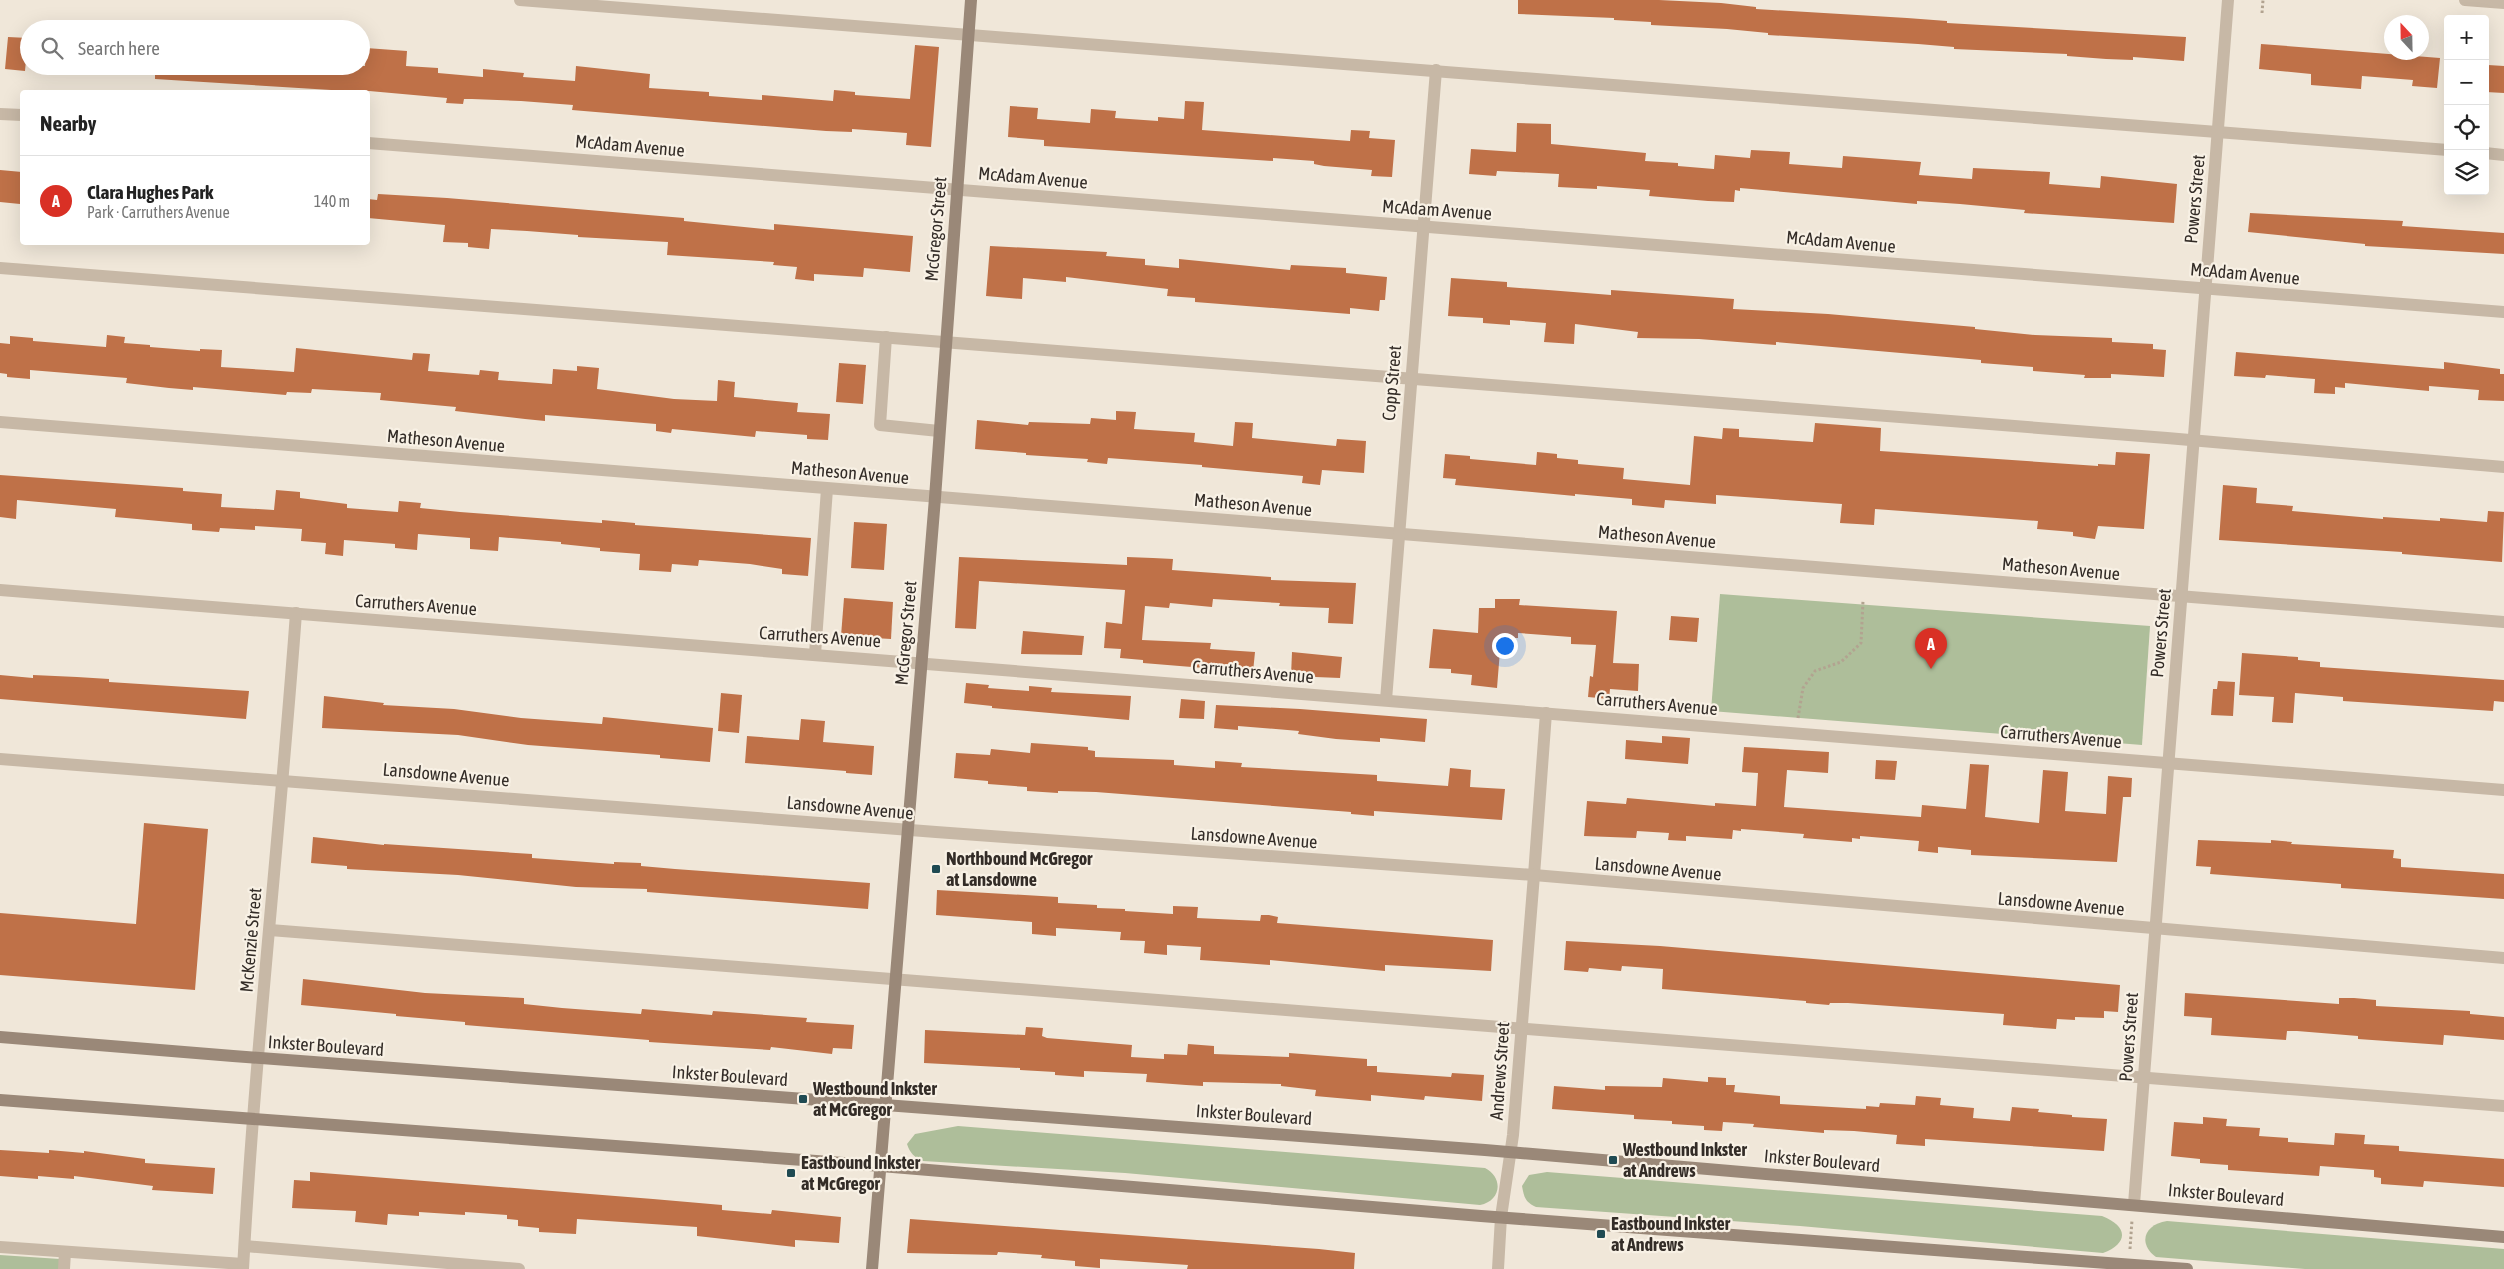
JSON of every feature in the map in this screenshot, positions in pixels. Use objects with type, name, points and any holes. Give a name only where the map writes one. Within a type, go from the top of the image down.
[{"type":"main road","name":"McGregor Street","points":[[872,1269],[894,979],[935,498],[971,0]]},
{"type":"main road","name":"Inkster Boulevard","points":[[0,1037],[884,1106],[1511,1152],[2504,1237]]},
{"type":"main road","points":[[0,1100],[879,1166],[2129,1267],[2188,1269]]},
{"type":"street","points":[[520,0],[2444,150]]},
{"type":"street","name":"Powers Street","points":[[2134,1204],[2228,0]]},
{"type":"street","points":[[2465,0],[2504,3]]},
{"type":"street","name":"Copp Street","points":[[1386,700],[1397,534],[1436,70]]},
{"type":"street","points":[[0,114],[20,115]]},
{"type":"street","name":"McAdam Avenue","points":[[370,143],[2504,312]]},
{"type":"street","points":[[2489,153],[2504,155]]},
{"type":"street","points":[[0,268],[2194,440],[2504,467]]},
{"type":"street","points":[[886,337],[880,425],[939,431]]},
{"type":"street","name":"Matheson Avenue","points":[[0,422],[2504,622]]},
{"type":"street","points":[[815,654],[827,489]]},
{"type":"street","name":"Carruthers Avenue","points":[[0,590],[921,662],[2504,790]]},
{"type":"street","name":"McKenzie Street","points":[[243,1267],[258,1058],[296,614]]},
{"type":"street","name":"Andrews Street","points":[[1498,1269],[1501,1217],[1511,1152],[1546,713]]},
{"type":"street","name":"Lansdowne Avenue","points":[[0,758],[907,830],[1534,875],[2155,930],[2504,958]]},
{"type":"street","points":[[270,930],[1520,1030],[2504,1106]]},
{"type":"street","points":[[245,1246],[519,1269]]},
{"type":"street","points":[[0,1247],[243,1267]]},
{"type":"street","points":[[64,1269],[66,1252]]},
{"type":"path","points":[[2262,12],[2263,0]]},
{"type":"path","points":[[1798,720],[1803,688],[1815,671],[1841,662],[1861,643],[1863,600]]},
{"type":"path","points":[[2129,1267],[2134,1204]]},
{"type":"green space","points":[[1720,594],[2150,626],[2142,745],[1711,711]]},
{"type":"green space","points":[[958,1126],[1485,1168],[1495,1177],[1498,1189],[1492,1199],[1480,1205],[1125,1173],[923,1161],[917,1158],[908,1147],[907,1144],[915,1134]]},
{"type":"green space","points":[[1547,1172],[2102,1216],[2117,1225],[2121,1229],[2122,1234],[2121,1240],[2117,1244],[2103,1253],[1800,1226],[1536,1207],[1526,1199],[1522,1186],[1529,1175]]},
{"type":"green space","points":[[2167,1221],[2504,1249],[2504,1269],[2305,1269],[2156,1257],[2147,1246],[2146,1235],[2153,1226]]},
{"type":"green space","points":[[0,1255],[60,1259],[59,1269],[0,1269]]},
{"type":"building","points":[[1518,0],[1659,0],[1721,3],[1756,7],[1756,9],[1907,18],[1947,21],[1947,23],[2186,37],[2184,61],[2133,57],[2133,60],[2106,59],[2067,56],[2067,54],[1954,49],[1954,47],[1918,44],[1768,35],[1768,33],[1727,29],[1651,25],[1651,22],[1614,20],[1614,18],[1518,14]]},
{"type":"building","points":[[8,37],[20,38],[20,70],[5,69]]},
{"type":"building","points":[[2261,44],[2384,54],[2384,60],[2429,60],[2429,57],[2440,58],[2437,88],[2412,86],[2413,80],[2362,76],[2361,89],[2311,85],[2311,74],[2259,69]]},
{"type":"building","points":[[915,45],[939,47],[931,147],[906,145],[907,133],[852,129],[852,132],[826,131],[714,122],[572,110],[573,105],[521,101],[464,99],[463,104],[446,103],[447,98],[370,90],[331,90],[155,79],[155,75],[370,75],[370,48],[407,51],[406,66],[438,68],[438,73],[483,77],[483,69],[524,73],[523,77],[575,81],[576,66],[650,74],[649,88],[709,92],[709,96],[762,100],[762,95],[833,101],[834,90],[855,92],[855,95],[910,99]]},
{"type":"building","points":[[2489,65],[2504,66],[2504,93],[2489,92]]},
{"type":"building","points":[[1185,101],[1204,102],[1202,130],[1350,141],[1351,130],[1370,131],[1369,138],[1395,140],[1392,177],[1371,176],[1372,170],[1324,166],[1314,164],[1314,161],[1273,158],[1273,161],[1044,146],[1044,140],[1008,137],[1010,106],[1038,108],[1037,119],[1090,123],[1091,109],[1116,111],[1115,118],[1158,121],[1158,117],[1184,119]]},
{"type":"building","points":[[1517,123],[1551,124],[1551,144],[1646,153],[1645,161],[1678,163],[1678,166],[1714,169],[1715,155],[1750,158],[1751,150],[1790,152],[1789,164],[1842,168],[1843,156],[1921,162],[1919,175],[1972,179],[1973,168],[2050,172],[2049,184],[2100,188],[2101,176],[2177,184],[2174,223],[2024,213],[2025,210],[1960,204],[1917,201],[1917,204],[1740,188],[1740,191],[1735,190],[1734,202],[1708,201],[1649,196],[1650,190],[1597,186],[1597,189],[1558,187],[1559,174],[1497,171],[1496,176],[1469,174],[1471,149],[1516,152]]},
{"type":"building","points":[[0,170],[20,172],[20,204],[0,202]]},
{"type":"building","points":[[378,194],[447,198],[684,218],[684,221],[774,230],[774,224],[913,236],[910,272],[864,268],[863,277],[814,274],[814,281],[795,279],[797,267],[773,265],[774,262],[667,255],[668,242],[578,237],[578,235],[527,231],[491,229],[489,249],[468,247],[468,243],[443,242],[445,225],[370,218],[370,199],[377,200]]},
{"type":"building","points":[[2250,213],[2403,221],[2402,226],[2504,233],[2504,254],[2365,246],[2365,244],[2248,232]]},
{"type":"building","points":[[990,246],[1107,252],[1106,256],[1145,259],[1145,265],[1179,268],[1179,259],[1290,270],[1291,265],[1346,268],[1346,273],[1387,277],[1385,300],[1380,300],[1379,311],[1350,308],[1350,314],[1195,302],[1195,298],[1167,296],[1168,289],[1066,277],[1066,282],[1023,278],[1022,299],[986,296]]},
{"type":"building","points":[[1451,278],[1507,282],[1507,287],[1611,295],[1611,290],[1734,299],[1733,309],[1828,314],[1975,327],[1975,329],[2035,335],[2112,338],[2112,342],[2153,344],[2153,349],[2166,350],[2164,377],[2111,374],[2111,378],[2084,378],[2085,375],[2033,371],[2033,367],[1981,363],[1981,360],[1776,342],[1776,345],[1699,339],[1637,338],[1638,332],[1575,324],[1574,344],[1544,342],[1546,323],[1510,320],[1510,325],[1483,323],[1483,318],[1448,316]]},
{"type":"building","points":[[107,335],[125,337],[124,343],[150,345],[150,347],[200,351],[200,349],[222,350],[221,367],[294,372],[296,348],[412,360],[413,353],[430,354],[428,371],[479,375],[480,370],[499,372],[498,380],[552,384],[553,369],[577,371],[577,366],[599,368],[597,389],[674,399],[717,401],[718,380],[735,382],[734,397],[798,403],[797,412],[830,414],[828,440],[807,439],[807,435],[756,431],[755,437],[672,429],[671,433],[656,431],[656,424],[545,415],[545,421],[525,419],[455,411],[456,407],[380,400],[381,393],[312,389],[311,393],[287,392],[286,395],[193,387],[193,390],[169,388],[126,383],[127,378],[30,370],[30,379],[7,377],[7,374],[0,373],[0,343],[10,344],[10,336],[33,338],[33,341],[106,347]]},
{"type":"building","points":[[2236,352],[2444,369],[2444,362],[2500,369],[2500,374],[2504,374],[2504,401],[2478,400],[2479,390],[2429,386],[2429,391],[2345,383],[2345,388],[2335,387],[2335,394],[2314,393],[2315,379],[2266,375],[2265,378],[2234,376]]},
{"type":"building","points":[[839,363],[866,365],[863,404],[836,402]]},
{"type":"building","points":[[1116,411],[1136,412],[1134,429],[1195,433],[1194,442],[1233,446],[1235,422],[1253,423],[1252,438],[1336,446],[1337,439],[1366,441],[1364,473],[1322,470],[1320,485],[1302,483],[1303,476],[1202,467],[1202,465],[1108,458],[1107,464],[1087,462],[1088,459],[975,449],[977,420],[1028,425],[1029,422],[1090,424],[1091,418],[1116,420]]},
{"type":"building","points":[[1815,423],[1881,428],[1880,451],[2098,466],[2098,464],[2115,465],[2116,452],[2150,454],[2144,529],[2098,526],[2095,539],[2073,536],[2073,532],[2037,529],[2038,521],[1875,509],[1874,525],[1840,523],[1842,504],[1716,495],[1716,504],[1665,500],[1664,508],[1632,505],[1632,499],[1575,494],[1575,496],[1455,485],[1456,479],[1443,478],[1445,454],[1470,456],[1470,459],[1536,465],[1537,452],[1557,454],[1557,458],[1578,460],[1578,464],[1624,468],[1623,479],[1690,485],[1694,436],[1722,439],[1723,428],[1739,429],[1739,437],[1813,442]]},
{"type":"building","points":[[0,475],[183,488],[183,491],[222,494],[221,507],[274,510],[276,490],[300,492],[300,498],[347,504],[347,508],[398,512],[399,501],[421,503],[420,508],[460,512],[602,523],[602,520],[635,523],[635,525],[811,538],[808,576],[782,574],[782,569],[750,564],[699,560],[698,566],[672,564],[671,572],[639,570],[640,554],[600,551],[600,548],[561,544],[561,542],[499,537],[498,551],[470,549],[470,538],[418,534],[417,550],[395,548],[395,544],[344,540],[343,556],[325,554],[326,543],[301,541],[302,529],[255,526],[255,530],[220,528],[219,532],[192,530],[192,524],[115,517],[116,509],[17,500],[16,519],[0,517]]},
{"type":"building","points":[[2223,485],[2257,488],[2256,503],[2293,506],[2292,511],[2383,519],[2383,517],[2440,521],[2440,518],[2487,522],[2488,511],[2504,512],[2502,562],[2402,554],[2402,552],[2219,540]]},
{"type":"building","points":[[854,522],[887,524],[884,570],[851,568]]},
{"type":"building","points":[[959,557],[1127,565],[1127,557],[1173,559],[1172,570],[1271,577],[1271,580],[1356,583],[1353,624],[1328,623],[1329,608],[1279,606],[1280,603],[1213,599],[1212,607],[1170,603],[1169,608],[1145,606],[1142,640],[1211,643],[1210,649],[1255,652],[1253,672],[1143,663],[1143,660],[1120,658],[1121,649],[1104,648],[1106,622],[1122,624],[1125,590],[979,581],[976,629],[955,628]]},
{"type":"building","points":[[844,598],[893,602],[891,639],[841,636]]},
{"type":"building","points":[[1495,599],[1520,599],[1519,605],[1617,611],[1613,663],[1639,664],[1638,691],[1610,689],[1609,699],[1588,697],[1590,676],[1593,677],[1596,645],[1571,644],[1571,637],[1518,633],[1518,638],[1501,638],[1497,688],[1471,685],[1472,675],[1451,673],[1451,669],[1429,668],[1433,629],[1478,633],[1479,608],[1495,608]]},
{"type":"building","points":[[1671,616],[1699,618],[1697,642],[1669,640]]},
{"type":"building","points":[[1023,631],[1084,636],[1082,655],[1021,654]]},
{"type":"building","points":[[1292,652],[1342,657],[1340,678],[1291,676]]},
{"type":"building","points":[[2242,653],[2298,657],[2298,660],[2320,662],[2320,667],[2504,680],[2504,702],[2494,701],[2493,711],[2343,701],[2343,697],[2295,693],[2293,723],[2272,722],[2274,697],[2239,695]]},
{"type":"building","points":[[0,675],[33,678],[33,675],[109,679],[109,682],[249,691],[246,719],[0,699]]},
{"type":"building","points":[[2218,681],[2235,682],[2233,716],[2211,715],[2213,689],[2217,689]]},
{"type":"building","points":[[966,683],[989,685],[988,688],[1029,691],[1029,686],[1052,688],[1051,692],[1131,696],[1129,720],[992,708],[992,706],[964,703]]},
{"type":"building","points":[[721,693],[742,695],[739,733],[718,731]]},
{"type":"building","points":[[324,696],[384,703],[383,705],[454,709],[521,718],[602,724],[603,717],[713,728],[710,762],[660,758],[660,755],[528,745],[458,735],[322,728]]},
{"type":"building","points":[[1181,699],[1205,701],[1204,719],[1179,718]]},
{"type":"building","points":[[1216,705],[1300,709],[1427,719],[1425,742],[1380,738],[1380,742],[1336,739],[1298,734],[1299,731],[1238,726],[1238,730],[1214,728]]},
{"type":"building","points":[[801,719],[825,721],[823,742],[874,746],[872,775],[846,773],[846,771],[745,763],[747,736],[799,740]]},
{"type":"building","points":[[1662,736],[1690,738],[1688,764],[1625,759],[1626,740],[1662,743]]},
{"type":"building","points":[[1031,743],[1088,747],[1088,750],[1095,751],[1095,757],[1174,760],[1174,765],[1215,768],[1215,761],[1242,763],[1241,767],[1377,775],[1377,781],[1448,786],[1450,768],[1471,770],[1470,787],[1505,789],[1502,820],[1374,811],[1374,816],[1351,814],[1351,812],[1096,792],[1058,791],[1058,793],[1027,791],[1027,787],[988,784],[988,781],[954,778],[956,753],[990,755],[991,749],[1030,753]]},
{"type":"building","points":[[1744,747],[1829,752],[1828,773],[1787,770],[1784,807],[1921,817],[1922,805],[1966,809],[1970,764],[1989,765],[1985,817],[2039,823],[2043,770],[2068,772],[2065,811],[2106,814],[2108,776],[2132,778],[2131,797],[2123,797],[2117,862],[1971,855],[1971,850],[1938,847],[1938,853],[1918,851],[1919,841],[1860,836],[1860,839],[1852,838],[1852,842],[1803,838],[1804,834],[1741,829],[1741,831],[1733,830],[1732,839],[1686,836],[1686,841],[1668,840],[1669,833],[1637,831],[1636,838],[1584,836],[1587,801],[1626,804],[1627,798],[1715,806],[1715,803],[1756,806],[1758,773],[1742,772]]},
{"type":"building","points":[[1876,760],[1897,761],[1895,780],[1875,779]]},
{"type":"building","points":[[144,823],[208,829],[195,990],[0,975],[0,913],[136,924]]},
{"type":"building","points":[[313,837],[384,845],[532,854],[532,858],[614,864],[614,862],[641,863],[641,866],[675,869],[870,883],[868,909],[647,892],[647,889],[576,887],[458,875],[347,869],[347,866],[311,863]]},
{"type":"building","points":[[2198,840],[2271,843],[2271,840],[2292,842],[2291,844],[2394,850],[2393,858],[2401,859],[2401,867],[2504,874],[2504,899],[2341,888],[2341,884],[2210,874],[2211,867],[2196,866]]},
{"type":"building","points":[[937,890],[1058,897],[1058,903],[1097,905],[1097,908],[1125,909],[1125,911],[1173,914],[1173,906],[1198,907],[1197,918],[1260,921],[1261,915],[1269,915],[1278,917],[1277,923],[1493,940],[1491,971],[1385,965],[1385,971],[1270,960],[1270,965],[1200,960],[1201,947],[1167,945],[1167,955],[1144,953],[1145,941],[1120,940],[1121,932],[1056,928],[1056,936],[1032,934],[1032,922],[936,915]]},
{"type":"building","points":[[1566,941],[1660,946],[2120,985],[2118,1012],[2104,1011],[2104,1018],[2075,1017],[2075,1020],[2057,1019],[2056,1029],[2003,1025],[2004,1014],[1848,1003],[1830,1003],[1829,1005],[1806,1003],[1806,1001],[1662,989],[1663,969],[1622,966],[1621,971],[1589,968],[1588,972],[1564,970]]},
{"type":"building","points":[[303,979],[425,993],[524,998],[524,1004],[562,1008],[641,1014],[642,1009],[712,1015],[713,1011],[807,1018],[806,1022],[854,1025],[852,1049],[833,1048],[832,1054],[771,1047],[770,1050],[649,1042],[649,1040],[465,1025],[465,1022],[301,1005]]},
{"type":"building","points":[[2185,993],[2339,1004],[2339,998],[2354,998],[2376,1000],[2376,1006],[2470,1011],[2470,1014],[2504,1017],[2504,1040],[2444,1035],[2443,1045],[2358,1039],[2358,1036],[2297,1031],[2287,1031],[2286,1040],[2211,1035],[2212,1018],[2184,1016]]},
{"type":"building","points":[[1026,1027],[1043,1028],[1042,1036],[1047,1038],[1132,1045],[1131,1057],[1164,1059],[1164,1054],[1187,1055],[1188,1044],[1214,1046],[1214,1054],[1289,1057],[1289,1053],[1367,1059],[1367,1066],[1377,1066],[1377,1072],[1451,1077],[1452,1073],[1484,1075],[1482,1101],[1425,1096],[1424,1100],[1371,1095],[1371,1101],[1315,1096],[1316,1090],[1281,1086],[1281,1084],[1203,1082],[1203,1086],[1186,1085],[1146,1082],[1147,1074],[1084,1071],[1084,1077],[1055,1075],[1055,1072],[1020,1070],[1020,1068],[924,1063],[925,1030],[1025,1035]]},
{"type":"building","points":[[1708,1077],[1726,1078],[1726,1085],[1735,1085],[1734,1092],[1780,1096],[1780,1104],[1866,1109],[1866,1106],[1879,1107],[1880,1103],[1915,1105],[1916,1096],[1941,1098],[1940,1105],[1974,1108],[1973,1118],[2010,1121],[2012,1107],[2039,1109],[2038,1112],[2072,1115],[2072,1117],[2107,1119],[2104,1151],[1925,1139],[1925,1146],[1896,1144],[1897,1135],[1824,1130],[1824,1133],[1753,1127],[1754,1124],[1723,1122],[1722,1131],[1704,1130],[1704,1126],[1672,1124],[1672,1121],[1634,1119],[1634,1115],[1552,1109],[1554,1086],[1605,1090],[1605,1086],[1662,1087],[1663,1078],[1708,1082]]},
{"type":"building","points":[[2203,1117],[2227,1119],[2226,1126],[2260,1128],[2259,1136],[2288,1138],[2288,1142],[2334,1145],[2335,1133],[2365,1135],[2364,1144],[2399,1146],[2399,1151],[2504,1159],[2504,1187],[2424,1181],[2423,1187],[2381,1184],[2381,1178],[2374,1177],[2374,1170],[2320,1166],[2319,1176],[2228,1170],[2228,1165],[2200,1163],[2200,1159],[2171,1156],[2174,1122],[2203,1124]]},
{"type":"building","points":[[0,1150],[49,1153],[49,1150],[84,1153],[84,1151],[145,1159],[145,1163],[215,1168],[213,1194],[152,1190],[153,1186],[74,1176],[74,1179],[38,1176],[38,1179],[0,1176]]},
{"type":"building","points":[[310,1172],[722,1205],[722,1210],[771,1214],[772,1210],[841,1217],[839,1243],[795,1240],[795,1247],[697,1236],[697,1227],[577,1219],[576,1234],[539,1232],[539,1228],[518,1226],[518,1220],[507,1219],[507,1215],[465,1212],[465,1215],[419,1212],[419,1216],[388,1214],[387,1225],[355,1222],[356,1211],[292,1208],[294,1180],[310,1181]]},
{"type":"building","points":[[910,1219],[1355,1253],[1354,1269],[1187,1269],[1188,1265],[1100,1259],[1100,1268],[1075,1266],[1075,1261],[1041,1258],[1042,1255],[998,1252],[997,1255],[907,1253]]},
{"type":"place","name":"Clara Hughes Park","points":[[1931,669]]},
{"type":"place","name":"Northbound McGregor at Lansdowne","points":[[936,869]]},
{"type":"place","name":"Westbound Inkster at McGregor","points":[[803,1099]]},
{"type":"place","name":"Westbound Inkster at Andrews","points":[[1613,1160]]},
{"type":"place","name":"Eastbound Inkster at McGregor","points":[[791,1173]]},
{"type":"place","name":"Eastbound Inkster at Andrews","points":[[1601,1234]]}]
